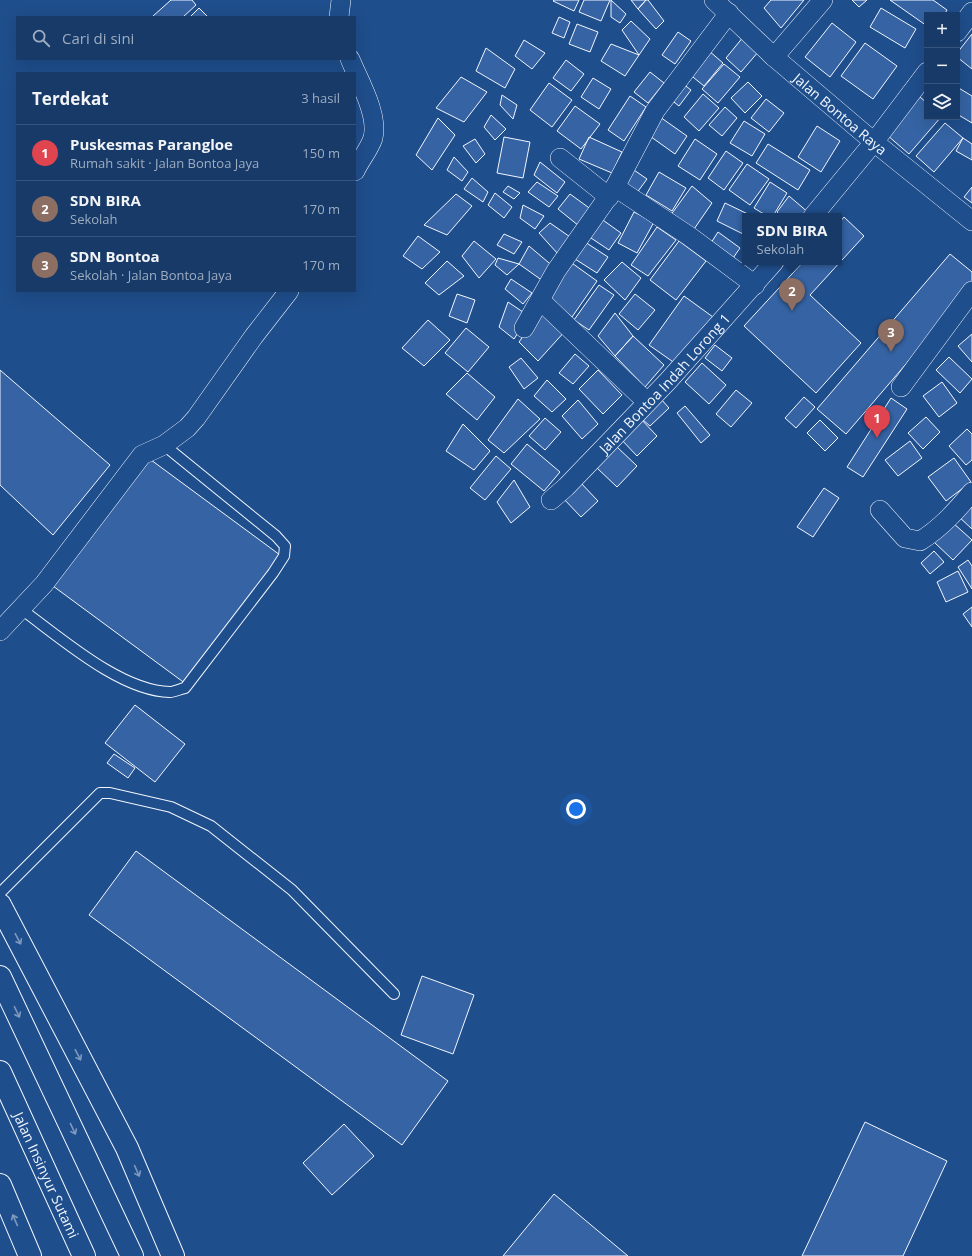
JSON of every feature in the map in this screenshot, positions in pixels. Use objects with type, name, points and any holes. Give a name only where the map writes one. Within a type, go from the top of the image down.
[{"type":"main road","points":[[0,905],[127,1148],[173,1256]]},
{"type":"main road","points":[[0,977],[132,1256]]},
{"type":"main road","name":"Jalan Insinyur Sutami","points":[[0,1072],[84,1256]]},
{"type":"main road","points":[[0,1185],[30,1256]]},
{"type":"street","points":[[338,16],[341,0]]},
{"type":"street","name":"Jalan Bontoa Raya","points":[[714,0],[774,57],[874,142],[972,221]]},
{"type":"street","points":[[774,57],[823,0]]},
{"type":"street","points":[[960,28],[972,12]]},
{"type":"street","points":[[524,328],[556,271],[612,192],[655,111],[728,13]]},
{"type":"street","points":[[350,60],[355,72]]},
{"type":"street","points":[[356,74],[371,111],[375,127],[372,140],[356,169]]},
{"type":"street","points":[[815,213],[874,142],[924,76]]},
{"type":"street","points":[[560,158],[612,192],[689,236],[755,286]]},
{"type":"street","name":"Jalan Bontoa Indah Lorong 1","points":[[551,500],[566,487],[647,402],[755,286],[772,265]]},
{"type":"street","points":[[901,387],[972,291]]},
{"type":"street","points":[[0,631],[21,609],[67,554],[142,455],[164,444],[186,428],[196,418],[287,292]]},
{"type":"street","points":[[540,300],[647,402]]},
{"type":"street","points":[[880,510],[905,538],[920,541],[933,533],[950,518],[972,492]]},
{"type":"lane","points":[[21,609],[108,671],[147,688],[171,692],[184,688],[273,573],[284,556],[285,546],[276,536],[164,444]]},
{"type":"lane","points":[[0,893],[100,793],[110,793],[171,807],[211,826],[292,890],[394,994]]},
{"type":"building","points":[[171,0],[192,0],[196,5],[184,16],[153,16]]},
{"type":"building","points":[[579,0],[574,11],[553,1]]},
{"type":"building","points":[[584,0],[610,0],[601,21],[579,12]]},
{"type":"building","points":[[611,0],[626,14],[620,23],[611,17]]},
{"type":"building","points":[[631,0],[646,0],[638,9]]},
{"type":"building","points":[[646,0],[648,0],[664,21],[656,29],[638,9]]},
{"type":"building","points":[[771,0],[804,0],[781,28],[764,8]]},
{"type":"building","points":[[852,0],[867,0],[859,7]]},
{"type":"building","points":[[890,0],[933,0],[947,10],[946,12],[924,12],[924,24]]},
{"type":"building","points":[[199,8],[207,16],[191,16]]},
{"type":"building","points":[[881,8],[916,29],[905,48],[870,27]]},
{"type":"building","points":[[559,17],[570,22],[564,38],[552,33]]},
{"type":"building","points":[[631,21],[650,39],[639,55],[622,30]]},
{"type":"building","points":[[832,23],[856,42],[830,77],[805,57]]},
{"type":"building","points":[[577,24],[598,32],[590,52],[569,44]]},
{"type":"building","points":[[678,32],[691,41],[675,64],[662,55]]},
{"type":"building","points":[[972,34],[972,69],[960,59],[960,49]]},
{"type":"building","points":[[744,36],[759,51],[741,72],[726,58]]},
{"type":"building","points":[[524,40],[545,53],[532,69],[515,56]]},
{"type":"building","points":[[865,43],[897,66],[873,99],[841,76]]},
{"type":"building","points":[[611,44],[639,55],[625,76],[601,61]]},
{"type":"building","points":[[486,48],[515,69],[505,88],[476,71]]},
{"type":"building","points":[[708,50],[723,63],[704,86],[688,73]]},
{"type":"building","points":[[566,60],[584,74],[571,91],[553,78]]},
{"type":"building","points":[[724,64],[740,77],[718,103],[702,89]]},
{"type":"building","points":[[650,72],[664,83],[648,103],[634,92]]},
{"type":"building","points":[[461,77],[487,92],[464,122],[436,108]]},
{"type":"building","points":[[593,78],[611,89],[599,109],[581,97]]},
{"type":"building","points":[[748,82],[762,96],[745,113],[731,98]]},
{"type":"building","points":[[549,83],[572,100],[552,127],[530,110]]},
{"type":"building","points":[[682,83],[691,90],[679,106],[670,99]]},
{"type":"building","points":[[960,89],[972,96],[972,123],[960,116]]},
{"type":"building","points":[[703,94],[719,108],[699,131],[684,117]]},
{"type":"building","points":[[502,95],[517,105],[513,119],[500,105]]},
{"type":"building","points":[[630,96],[646,107],[624,141],[608,130]]},
{"type":"building","points":[[920,97],[924,100],[924,120],[938,120],[909,154],[887,135]]},
{"type":"building","points":[[766,99],[784,113],[769,132],[751,118]]},
{"type":"building","points":[[575,106],[600,124],[581,149],[557,131]]},
{"type":"building","points":[[725,107],[737,118],[722,136],[709,125]]},
{"type":"building","points":[[491,115],[506,129],[495,140],[484,127]]},
{"type":"building","points":[[660,117],[687,136],[675,154],[647,134]]},
{"type":"building","points":[[438,118],[455,135],[432,170],[416,155]]},
{"type":"building","points":[[744,121],[765,134],[752,156],[730,143]]},
{"type":"building","points":[[945,123],[963,138],[934,172],[916,156]]},
{"type":"building","points":[[817,126],[840,141],[821,172],[798,157]]},
{"type":"building","points":[[504,137],[530,142],[523,178],[497,173]]},
{"type":"building","points":[[589,137],[622,152],[612,173],[579,159]]},
{"type":"building","points":[[963,138],[972,144],[972,160],[956,151]]},
{"type":"building","points":[[475,139],[485,154],[476,163],[463,146]]},
{"type":"building","points":[[695,139],[717,154],[700,180],[678,166]]},
{"type":"building","points":[[768,144],[810,170],[798,190],[756,163]]},
{"type":"building","points":[[726,151],[743,163],[724,190],[708,178]]},
{"type":"building","points":[[454,157],[468,172],[462,181],[447,170]]},
{"type":"building","points":[[540,162],[565,182],[557,193],[534,175]]},
{"type":"building","points":[[747,164],[769,179],[750,205],[729,190]]},
{"type":"building","points":[[631,168],[647,179],[636,194],[620,182]]},
{"type":"building","points":[[659,172],[686,188],[672,211],[646,195]]},
{"type":"building","points":[[472,178],[488,192],[483,202],[464,189]]},
{"type":"building","points":[[537,182],[558,196],[549,207],[528,192]]},
{"type":"building","points":[[770,182],[787,193],[775,213],[762,213],[754,208]]},
{"type":"building","points":[[508,186],[520,193],[514,199],[503,192]]},
{"type":"building","points":[[692,186],[712,203],[692,232],[670,216]]},
{"type":"building","points":[[972,187],[972,203],[964,197]]},
{"type":"building","points":[[495,193],[512,207],[504,218],[488,205]]},
{"type":"building","points":[[456,194],[472,206],[447,235],[424,225]]},
{"type":"building","points":[[570,194],[592,210],[579,226],[558,209]]},
{"type":"building","points":[[789,196],[809,213],[778,213],[777,212]]},
{"type":"building","points":[[725,203],[746,213],[742,213],[742,234],[717,221]]},
{"type":"building","points":[[523,205],[544,216],[535,229],[520,218]]},
{"type":"building","points":[[634,212],[654,222],[637,253],[618,243]]},
{"type":"building","points":[[844,217],[864,236],[842,260],[842,219]]},
{"type":"building","points":[[600,218],[621,233],[609,250],[588,236]]},
{"type":"building","points":[[550,223],[573,239],[558,254],[539,233]]},
{"type":"building","points":[[657,227],[676,240],[648,276],[631,265]]},
{"type":"building","points":[[718,232],[740,248],[731,261],[709,246]]},
{"type":"building","points":[[504,234],[522,242],[514,254],[497,245]]},
{"type":"building","points":[[418,236],[440,252],[422,269],[403,256]]},
{"type":"building","points":[[474,241],[496,259],[479,278],[462,256]]},
{"type":"building","points":[[679,241],[706,261],[676,300],[650,280]]},
{"type":"building","points":[[585,242],[608,257],[597,273],[575,259]]},
{"type":"building","points":[[529,246],[555,268],[543,281],[519,264]]},
{"type":"building","points":[[950,254],[972,272],[972,287],[846,434],[817,409]]},
{"type":"building","points":[[498,258],[519,264],[507,275],[495,265]]},
{"type":"building","points":[[447,261],[464,276],[439,295],[425,283]]},
{"type":"building","points":[[569,261],[597,281],[572,317],[544,297]]},
{"type":"building","points":[[622,262],[641,278],[625,300],[604,280]]},
{"type":"building","points":[[800,265],[837,265],[810,295],[861,343],[816,393],[744,326]]},
{"type":"building","points":[[511,279],[532,293],[523,304],[505,289]]},
{"type":"building","points":[[599,285],[614,295],[589,330],[574,320]]},
{"type":"building","points":[[457,294],[475,300],[467,323],[449,316]]},
{"type":"building","points":[[635,294],[655,310],[638,330],[619,314]]},
{"type":"building","points":[[684,296],[713,317],[679,366],[649,345]]},
{"type":"building","points":[[508,302],[529,316],[514,339],[499,327]]},
{"type":"building","points":[[542,309],[567,329],[538,361],[519,342]]},
{"type":"building","points":[[615,313],[633,336],[615,356],[598,336]]},
{"type":"building","points":[[428,320],[450,340],[424,366],[402,348]]},
{"type":"building","points":[[466,328],[489,347],[468,372],[445,353]]},
{"type":"building","points":[[972,334],[972,362],[958,346]]},
{"type":"building","points":[[633,336],[664,365],[645,387],[615,356]]},
{"type":"building","points":[[715,345],[732,358],[722,371],[705,358]]},
{"type":"building","points":[[575,354],[589,366],[573,384],[559,373]]},
{"type":"building","points":[[949,357],[972,379],[960,393],[936,370]]},
{"type":"building","points":[[521,358],[538,378],[524,389],[509,367]]},
{"type":"building","points":[[702,363],[726,385],[709,404],[685,382]]},
{"type":"building","points":[[0,370],[110,465],[53,535],[0,485]]},
{"type":"building","points":[[598,370],[622,395],[603,414],[579,389]]},
{"type":"building","points":[[467,373],[495,397],[477,420],[446,394]]},
{"type":"building","points":[[547,380],[566,399],[552,412],[534,396]]},
{"type":"building","points":[[942,382],[957,403],[939,417],[923,396]]},
{"type":"building","points":[[736,390],[752,403],[731,427],[716,414]]},
{"type":"building","points":[[804,397],[815,407],[796,428],[785,418]]},
{"type":"building","points":[[891,398],[907,409],[863,477],[847,467]]},
{"type":"building","points":[[518,399],[540,419],[504,453],[488,440]]},
{"type":"building","points":[[661,399],[669,408],[650,426],[642,419]]},
{"type":"building","points":[[578,400],[598,424],[582,439],[562,416]]},
{"type":"building","points":[[685,406],[710,435],[701,443],[677,413]]},
{"type":"building","points":[[639,417],[657,436],[637,456],[619,437]]},
{"type":"building","points":[[926,417],[940,432],[923,449],[908,433]]},
{"type":"building","points":[[545,418],[561,432],[545,450],[529,436]]},
{"type":"building","points":[[820,420],[838,438],[825,451],[807,433]]},
{"type":"building","points":[[463,424],[490,451],[474,470],[446,451]]},
{"type":"building","points":[[967,429],[972,434],[972,460],[966,465],[949,446]]},
{"type":"building","points":[[910,441],[922,458],[898,476],[885,460]]},
{"type":"building","points":[[527,444],[560,472],[544,491],[511,464]]},
{"type":"building","points":[[616,446],[637,466],[617,487],[596,467]]},
{"type":"building","points":[[496,456],[511,469],[485,500],[470,488]]},
{"type":"building","points":[[147,457],[280,555],[186,684],[53,586]]},
{"type":"building","points":[[954,458],[971,482],[946,501],[928,477]]},
{"type":"building","points":[[514,480],[530,507],[511,523],[497,502]]},
{"type":"building","points":[[579,481],[598,501],[581,517],[562,497]]},
{"type":"building","points":[[824,488],[839,498],[813,537],[797,527]]},
{"type":"building","points":[[972,502],[972,529],[958,516]]},
{"type":"building","points":[[952,522],[972,540],[953,560],[934,542]]},
{"type":"building","points":[[934,551],[944,562],[930,574],[921,563]]},
{"type":"building","points":[[968,560],[972,566],[972,589],[958,567]]},
{"type":"building","points":[[958,571],[968,592],[946,602],[937,582]]},
{"type":"building","points":[[972,607],[972,627],[963,614]]},
{"type":"building","points":[[135,705],[185,744],[155,782],[105,743]]},
{"type":"building","points":[[114,754],[135,768],[128,778],[107,763]]},
{"type":"building","points":[[136,851],[448,1081],[402,1145],[89,915]]},
{"type":"building","points":[[422,976],[474,995],[453,1054],[401,1035]]},
{"type":"building","points":[[865,1122],[947,1161],[903,1256],[802,1256]]},
{"type":"building","points":[[344,1124],[374,1156],[332,1195],[303,1163]]},
{"type":"building","points":[[554,1194],[628,1256],[503,1256]]},
{"type":"place","name":"SDN BIRA","points":[[792,311]]},
{"type":"place","name":"SDN Bontoa","points":[[891,352]]},
{"type":"place","name":"Puskesmas Parangloe","points":[[877,438]]}]
